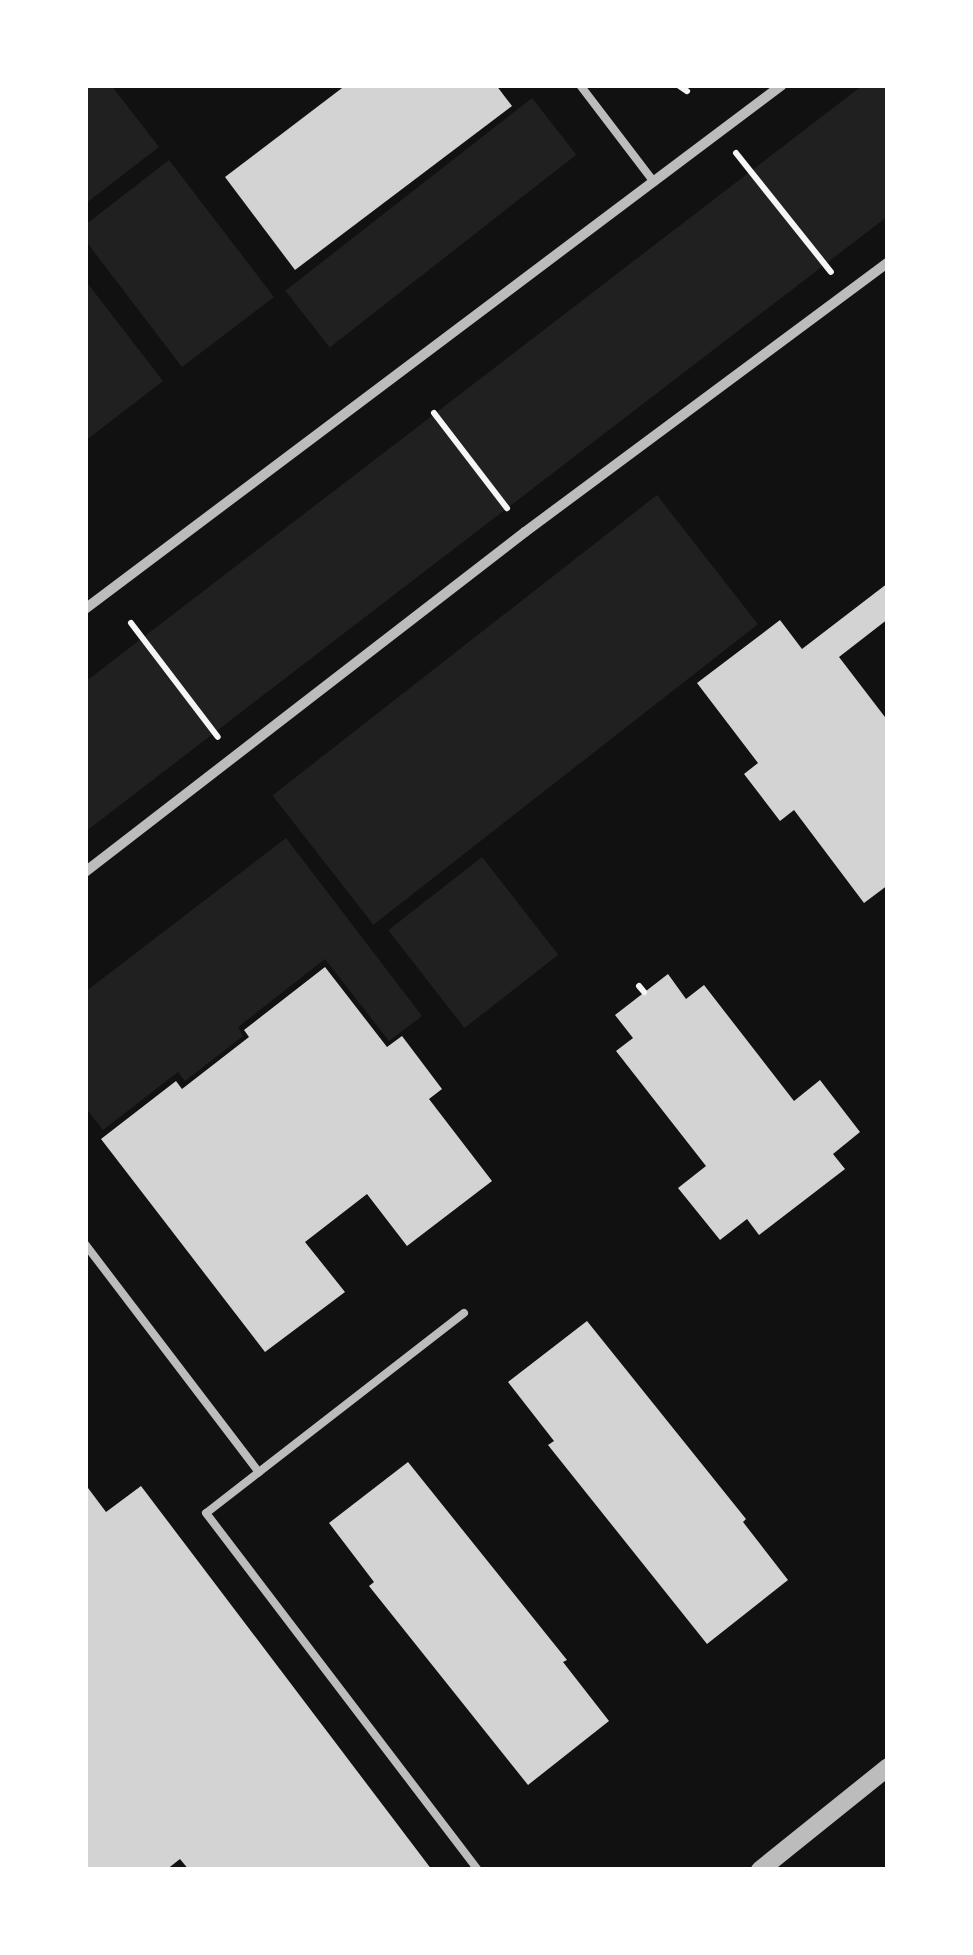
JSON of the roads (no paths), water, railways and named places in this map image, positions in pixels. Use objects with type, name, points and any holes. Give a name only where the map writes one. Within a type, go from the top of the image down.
[{"type":"street","points":[[85,609],[782,85]]},
{"type":"street","points":[[85,872],[525,532],[888,262]]},
{"type":"street","points":[[760,1870],[888,1767]]},
{"type":"lane","points":[[580,85],[654,182]]},
{"type":"lane","points":[[85,1244],[260,1472]]},
{"type":"lane","points":[[464,1313],[206,1514],[478,1870]]}]
